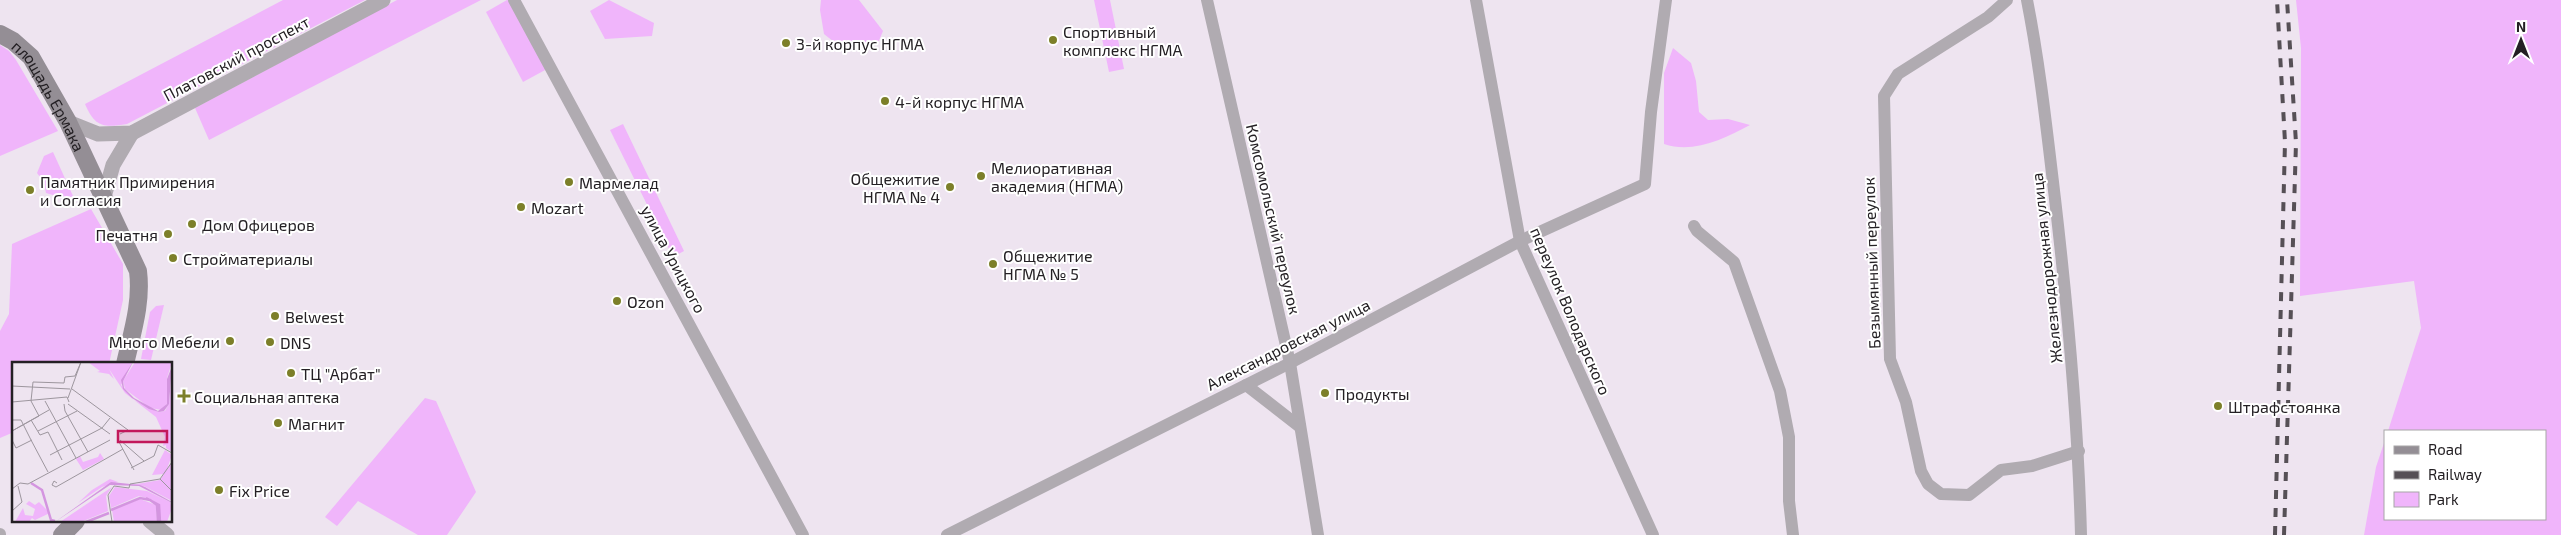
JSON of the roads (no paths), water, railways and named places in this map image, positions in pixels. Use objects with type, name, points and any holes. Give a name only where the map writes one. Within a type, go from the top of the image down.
[{"type":"main road","name":"площадь Ермака","points":[[0,34],[13,41],[31,57],[68,122],[138,271],[140,287],[125,362]]},
{"type":"main road","points":[[62,535],[75,522]]},
{"type":"street","name":"Платовский проспект","points":[[68,122],[98,134],[132,133],[383,0]]},
{"type":"street","name":"улица Урицкого","points":[[514,0],[803,535]]},
{"type":"street","name":"Комсомольский переулок","points":[[1206,0],[1290,363],[1318,535]]},
{"type":"street","name":"переулок Володарского","points":[[1476,0],[1520,242],[1654,535]]},
{"type":"street","name":"Александровская улица","points":[[947,535],[1290,363],[1520,242],[1645,184],[1651,112],[1666,0]]},
{"type":"street","name":"Безымянный переулок","points":[[2007,0],[1988,17],[1898,74],[1884,96],[1890,360],[1906,402],[1920,472],[1928,484],[1942,494],[1969,495],[2001,470],[2032,466],[2079,452]]},
{"type":"street","name":"Железнодорожная улица","points":[[2027,0],[2040,68],[2068,310],[2079,452],[2081,535]]},
{"type":"street","points":[[104,197],[113,165],[132,133]]},
{"type":"street","points":[[1694,226],[1697,231],[1734,262],[1780,391],[1790,437],[1790,501],[1793,535]]},
{"type":"street","points":[[1246,385],[1300,427]]},
{"type":"street","points":[[151,522],[167,535]]},
{"type":"railway","points":[[2275,535],[2285,142],[2277,0]]},
{"type":"railway","points":[[2284,535],[2296,143],[2287,0]]},
{"type":"place","name":"Спортивный комплекс НГМА","points":[[1053,40]]},
{"type":"place","name":"3-й корпус НГМА","points":[[786,43]]},
{"type":"place","name":"4-й корпус НГМА","points":[[885,101]]},
{"type":"place","name":"Мелиоративная академия (НГМА)","points":[[981,176]]},
{"type":"place","name":"Мармелад","points":[[569,182]]},
{"type":"place","name":"Общежитие НГМА № 4","points":[[950,187]]},
{"type":"place","name":"Памятник Примирения и Cогласия","points":[[30,190]]},
{"type":"place","name":"Mozart","points":[[521,207]]},
{"type":"place","name":"Дом Офицеров","points":[[192,224]]},
{"type":"place","name":"Печатня","points":[[168,234]]},
{"type":"place","name":"Стройматериалы","points":[[173,258]]},
{"type":"place","name":"Общежитие НГМА № 5","points":[[993,264]]},
{"type":"place","name":"Ozon","points":[[617,301]]},
{"type":"place","name":"Belwest","points":[[275,316]]},
{"type":"place","name":"Много Мебели","points":[[230,341]]},
{"type":"place","name":"DNS","points":[[270,342]]},
{"type":"place","name":"ТЦ \"Арбат\"","points":[[291,373]]},
{"type":"place","name":"Продукты","points":[[1325,393]]},
{"type":"place","name":"Социальная аптека","points":[[184,396]]},
{"type":"place","name":"Штрафстоянка","points":[[2218,406]]},
{"type":"place","name":"Магнит","points":[[278,423]]},
{"type":"place","name":"Fix Price","points":[[219,490]]}]
